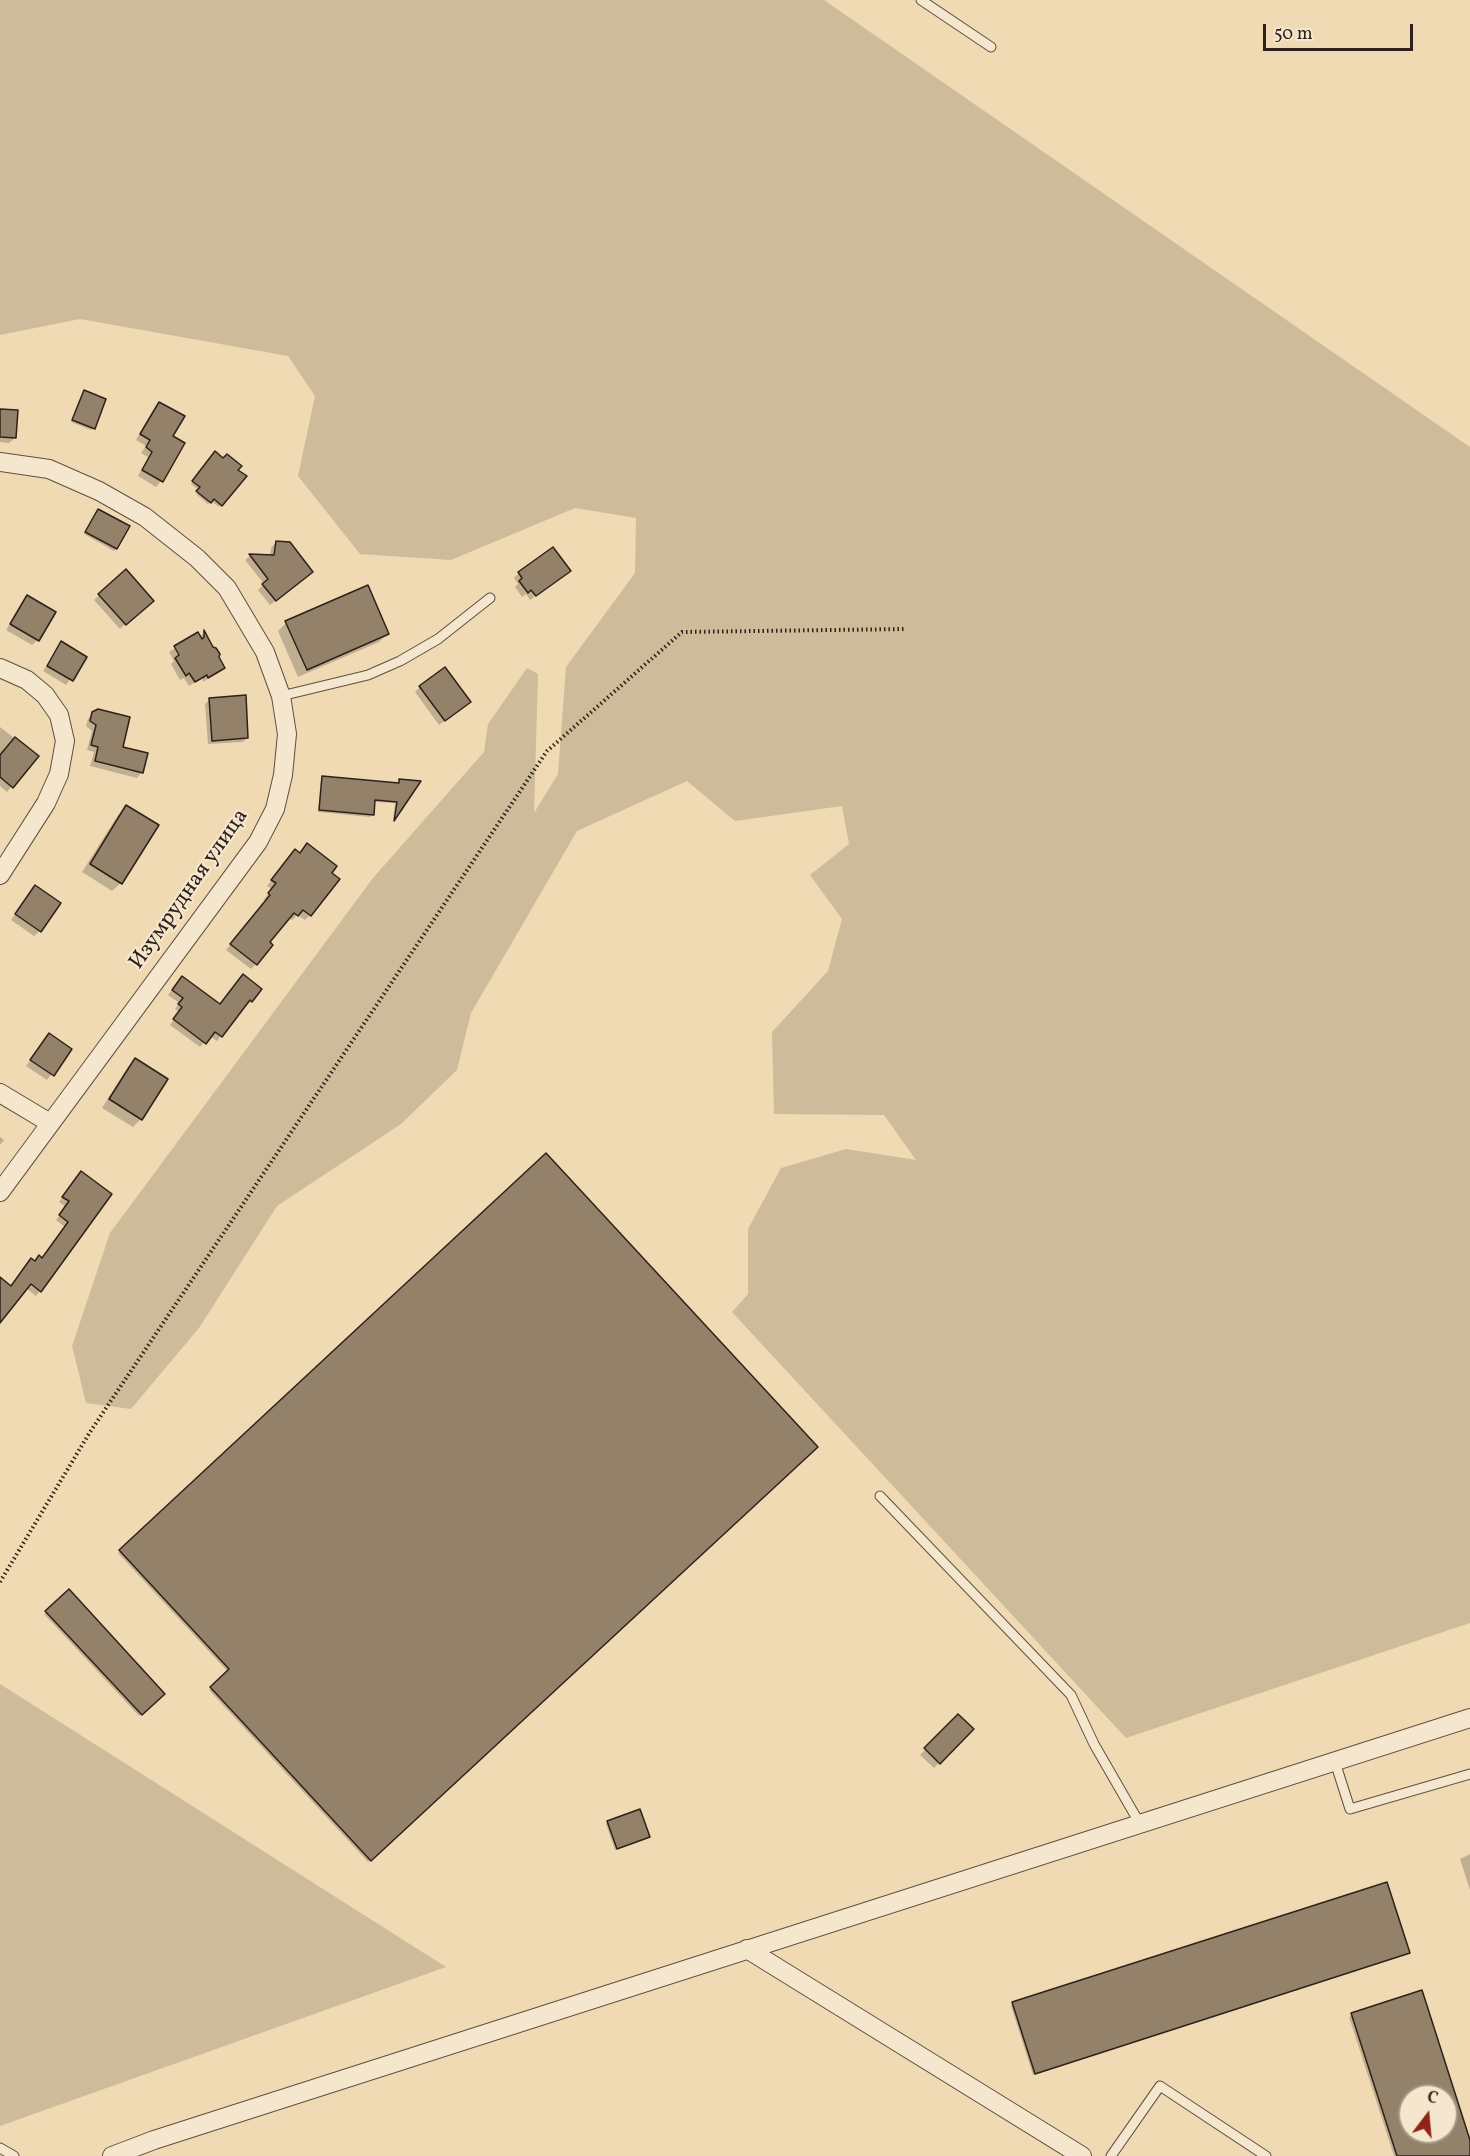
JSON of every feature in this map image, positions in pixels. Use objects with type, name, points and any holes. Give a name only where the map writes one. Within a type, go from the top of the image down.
[{"type":"street","name":"Изумрудная улица","points":[[0,462],[49,470],[99,491],[145,517],[197,558],[227,588],[265,652],[281,696],[287,734],[283,775],[275,809],[258,842],[0,1192]]},
{"type":"street","points":[[0,668],[27,680],[45,695],[59,715],[65,741],[59,774],[46,803],[0,875]]},
{"type":"street","points":[[0,1093],[50,1123]]},
{"type":"street","points":[[112,2156],[154,2140],[1470,1718]]},
{"type":"street","points":[[747,1949],[1082,2156]]},
{"type":"lane","points":[[921,0],[991,47]]},
{"type":"lane","points":[[281,696],[368,675],[400,661],[438,639],[489,598]]},
{"type":"lane","points":[[880,1496],[1071,1695],[1094,1744],[1140,1824]]},
{"type":"lane","points":[[1335,1762],[1350,1809],[1470,1774]]},
{"type":"lane","points":[[1111,2156],[1161,2086],[1266,2156]]},
{"type":"lane","points":[[0,2148],[14,2156]]},
{"type":"path","points":[[0,1582],[90,1432],[548,751],[682,632],[905,629]]},
{"type":"shaded area","points":[[0,0],[824,0],[1470,447],[1470,1623],[1126,1738],[732,1312],[748,1294],[748,1229],[781,1168],[846,1149],[916,1160],[884,1115],[774,1114],[772,1032],[828,971],[842,919],[810,875],[849,844],[842,806],[735,821],[687,781],[577,831],[471,1013],[457,1070],[401,1124],[277,1206],[199,1328],[131,1409],[86,1403],[72,1346],[110,1233],[373,878],[484,752],[488,724],[527,668],[538,674],[534,813],[558,774],[566,667],[635,573],[636,518],[575,508],[451,560],[360,554],[298,476],[315,396],[288,356],[80,319],[0,335]]},
{"type":"shaded area","points":[[0,1684],[446,1967],[0,2126]]},
{"type":"building","points":[[84,390],[106,399],[95,429],[72,420]]},
{"type":"building","points":[[159,402],[185,416],[173,436],[185,443],[163,482],[142,470],[152,452],[146,447],[150,440],[140,434]]},
{"type":"building","points":[[0,409],[18,410],[16,438],[0,437]]},
{"type":"building","points":[[215,451],[223,458],[227,454],[242,466],[238,470],[247,476],[222,506],[214,499],[211,503],[196,491],[200,487],[192,481]]},
{"type":"building","points":[[98,509],[130,526],[117,549],[85,532]]},
{"type":"building","points":[[276,541],[290,542],[313,572],[276,601],[262,584],[268,579],[249,554],[274,555]]},
{"type":"building","points":[[553,547],[571,571],[536,596],[531,590],[528,593],[519,581],[522,578],[518,572]]},
{"type":"building","points":[[126,569],[154,601],[126,625],[98,594]]},
{"type":"building","points":[[368,585],[389,634],[307,670],[285,621]]},
{"type":"building","points":[[27,595],[56,612],[39,641],[10,624]]},
{"type":"building","points":[[204,630],[213,647],[220,654],[219,657],[225,668],[208,678],[207,675],[195,682],[189,673],[186,676],[175,658],[179,655],[174,646],[198,632],[202,639]]},
{"type":"building","points":[[61,641],[87,657],[73,681],[47,666]]},
{"type":"building","points":[[445,667],[471,702],[445,721],[419,686]]},
{"type":"building","points":[[246,695],[248,738],[212,741],[209,698]]},
{"type":"building","points":[[98,709],[130,717],[123,747],[148,753],[143,773],[95,761],[98,747],[91,745],[96,725],[90,721],[92,712]]},
{"type":"building","points":[[15,737],[39,756],[13,788],[0,777],[0,755]]},
{"type":"building","points":[[322,776],[399,783],[399,779],[421,781],[394,821],[397,802],[375,800],[374,815],[319,810]]},
{"type":"building","points":[[126,805],[159,825],[122,884],[90,864]]},
{"type":"building","points":[[307,843],[337,866],[332,873],[340,879],[311,916],[303,910],[298,916],[294,913],[270,942],[273,945],[257,965],[230,944],[270,895],[268,893],[276,883],[271,880],[295,849],[300,853]]},
{"type":"building","points":[[35,885],[61,903],[41,932],[15,914]]},
{"type":"building","points":[[243,974],[262,989],[252,1002],[250,1000],[222,1037],[215,1032],[206,1044],[173,1019],[182,1007],[178,1004],[183,998],[172,990],[182,976],[220,1004]]},
{"type":"building","points":[[49,1033],[72,1049],[54,1076],[30,1060]]},
{"type":"building","points":[[135,1058],[168,1079],[142,1120],[109,1099]]},
{"type":"building","points":[[546,1153],[818,1447],[371,1861],[210,1687],[229,1669],[119,1550]]},
{"type":"building","points":[[81,1171],[112,1194],[41,1292],[31,1284],[0,1323],[0,1277],[11,1286],[31,1258],[35,1261],[39,1255],[42,1258],[68,1222],[59,1215],[69,1201],[62,1197]]},
{"type":"building","points":[[69,1589],[165,1694],[142,1715],[45,1611]]},
{"type":"building","points":[[958,1714],[974,1729],[940,1764],[924,1748]]},
{"type":"building","points":[[640,1809],[650,1837],[617,1849],[607,1821]]},
{"type":"building","points":[[1387,1882],[1410,1953],[1035,2074],[1012,2002]]},
{"type":"building","points":[[1422,1990],[1452,2084],[1398,2084],[1398,2144],[1458,2144],[1458,2102],[1470,2140],[1470,2156],[1397,2156],[1351,2013]]}]
